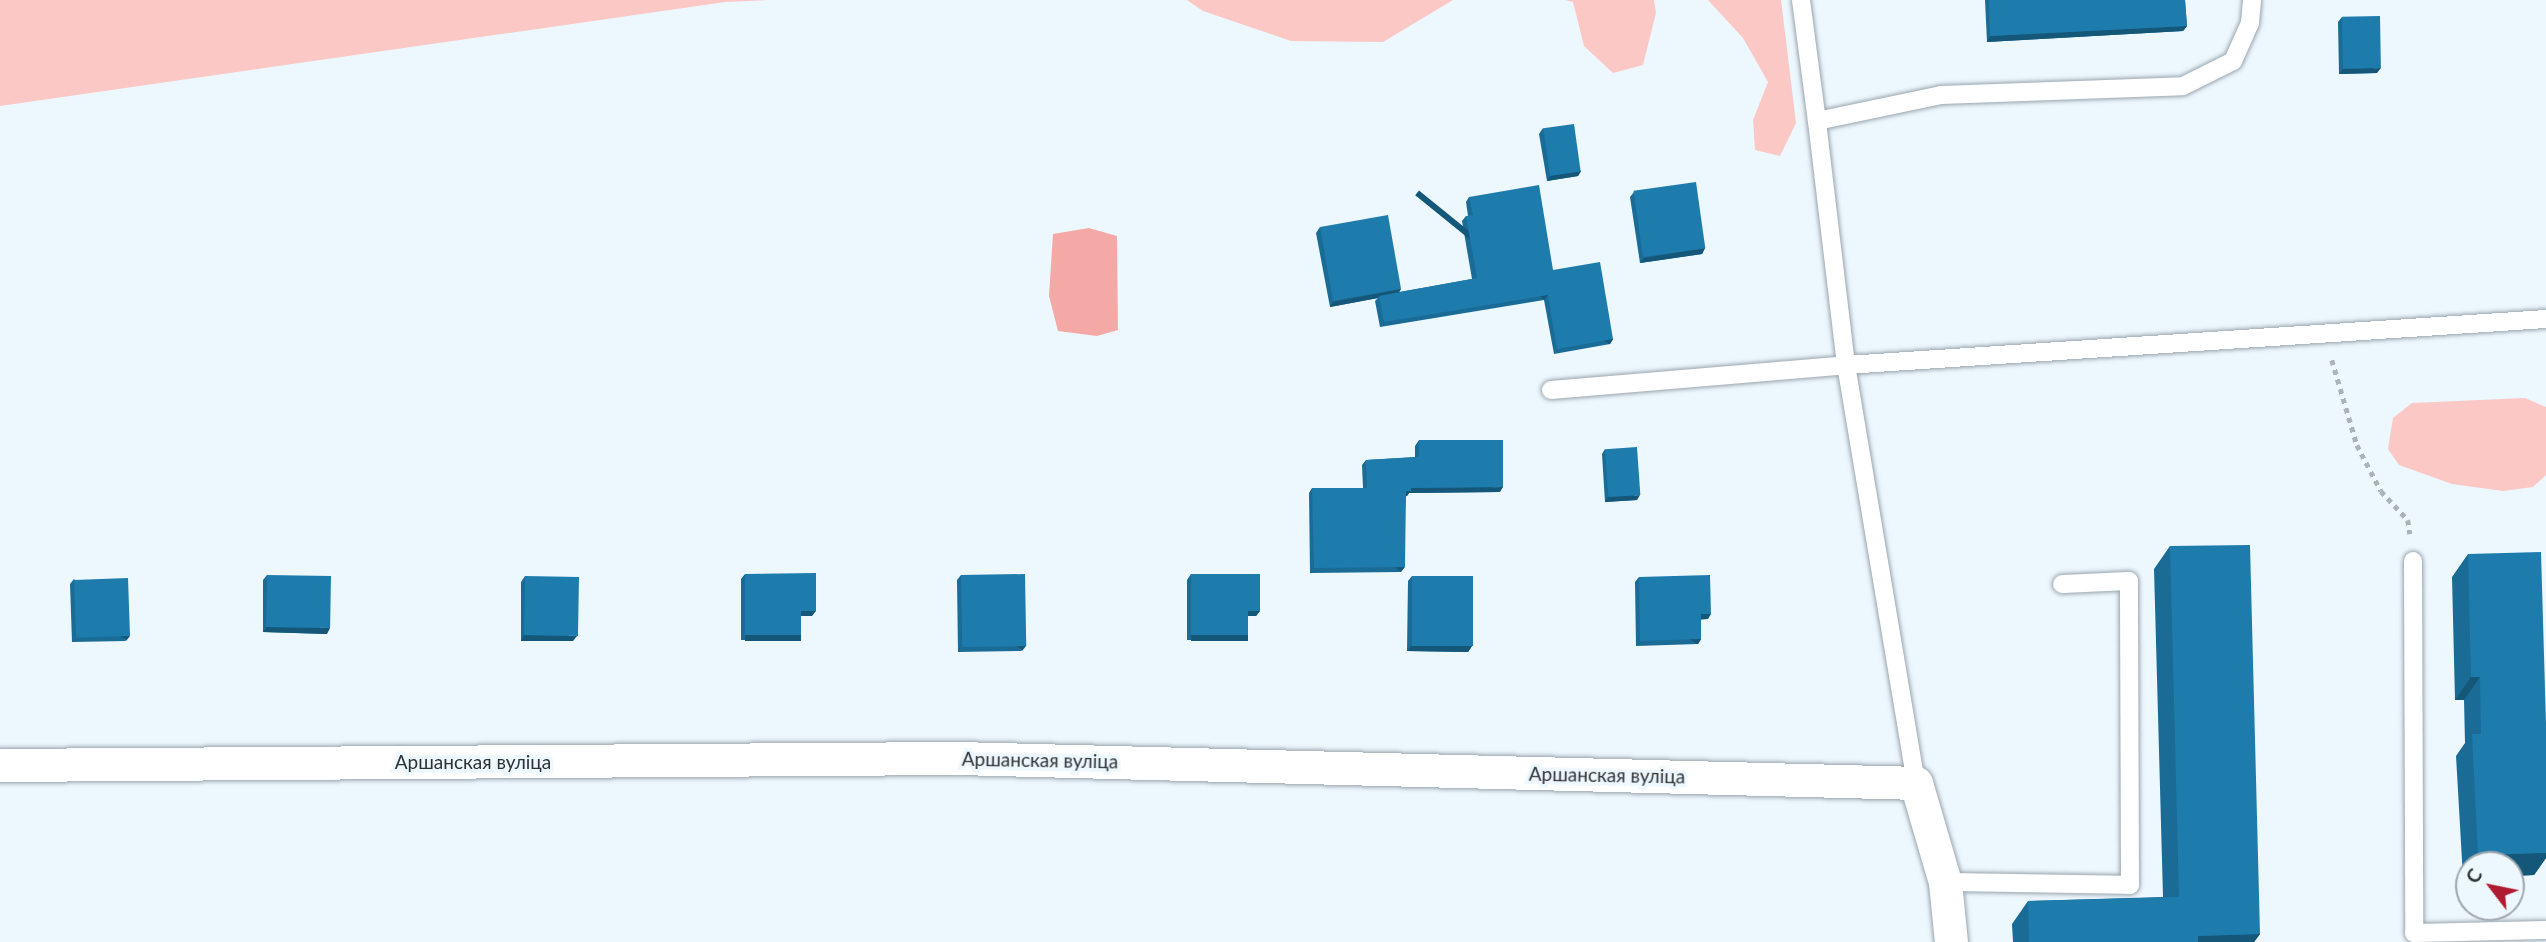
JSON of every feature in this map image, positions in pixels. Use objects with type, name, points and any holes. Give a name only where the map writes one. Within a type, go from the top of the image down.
[{"type":"street","name":"Аршанская вуліца","points":[[0,765],[958,758],[1916,782]]},
{"type":"street","points":[[1916,782],[1945,882],[1951,942]]},
{"type":"lane","points":[[1801,0],[1846,365],[1916,782]]},
{"type":"lane","points":[[1817,121],[1941,95],[2183,86],[2233,61],[2250,23],[2252,0]]},
{"type":"lane","points":[[1551,390],[1846,365],[2546,318]]},
{"type":"lane","points":[[2413,561],[2414,933],[2546,930]]},
{"type":"lane","points":[[1945,882],[2130,885],[2129,581],[2062,584]]},
{"type":"path","points":[[2322,334],[2341,383],[2357,445],[2381,491],[2408,520],[2413,561]]},
{"type":"shaded area","points":[[0,0],[769,0],[725,2],[0,106]]},
{"type":"shaded area","points":[[1187,0],[1453,0],[1383,42],[1291,41],[1203,11]]},
{"type":"shaded area","points":[[1565,0],[1654,0],[1656,13],[1643,65],[1613,73],[1584,46],[1573,2]]},
{"type":"shaded area","points":[[1708,0],[1781,0],[1796,123],[1780,156],[1755,150],[1753,120],[1768,82],[1743,38]]},
{"type":"shaded area","points":[[1089,228],[1117,236],[1118,330],[1097,336],[1058,331],[1049,296],[1053,234]]},
{"type":"shaded area","points":[[2525,398],[2546,407],[2546,475],[2533,487],[2503,491],[2452,484],[2399,465],[2388,449],[2393,418],[2412,403]]},
{"type":"building","points":[[1989,0],[2185,0],[2187,26],[1990,36]]},
{"type":"building","points":[[2380,16],[2381,68],[2343,69],[2342,17]]},
{"type":"building","points":[[1574,124],[1581,172],[1550,176],[1543,128]]},
{"type":"building","points":[[1696,182],[1705,248],[1643,257],[1634,191]]},
{"type":"building","points":[[1539,185],[1553,270],[1600,262],[1613,339],[1557,349],[1548,295],[1384,322],[1379,296],[1477,278],[1466,216],[1473,215],[1469,197]]},
{"type":"building","points":[[1388,215],[1401,289],[1333,301],[1320,227]]},
{"type":"building","points":[[1419,440],[1503,440],[1503,487],[1411,488],[1411,491],[1406,491],[1405,567],[1314,568],[1312,488],[1367,488],[1366,460],[1419,457]]},
{"type":"building","points":[[1637,447],[1640,495],[1608,497],[1605,449]]},
{"type":"building","points":[[2250,545],[2260,934],[2198,936],[2198,942],[2029,942],[2028,901],[2179,897],[2170,546]]},
{"type":"building","points":[[2541,552],[2546,724],[2546,853],[2478,851],[2472,734],[2481,734],[2480,677],[2471,677],[2468,554]]},
{"type":"building","points":[[816,573],[816,611],[801,611],[801,635],[745,635],[745,574]]},
{"type":"building","points":[[1025,574],[1026,646],[962,647],[961,575]]},
{"type":"building","points":[[1191,574],[1260,574],[1260,611],[1248,611],[1248,635],[1191,635]]},
{"type":"building","points":[[267,575],[331,576],[330,628],[266,627]]},
{"type":"building","points":[[1710,575],[1711,614],[1701,614],[1701,639],[1640,641],[1639,577]]},
{"type":"building","points":[[525,576],[579,577],[578,636],[524,635]]},
{"type":"building","points":[[1412,576],[1473,576],[1473,646],[1412,646]]},
{"type":"building","points":[[128,578],[130,636],[76,638],[74,580]]}]
